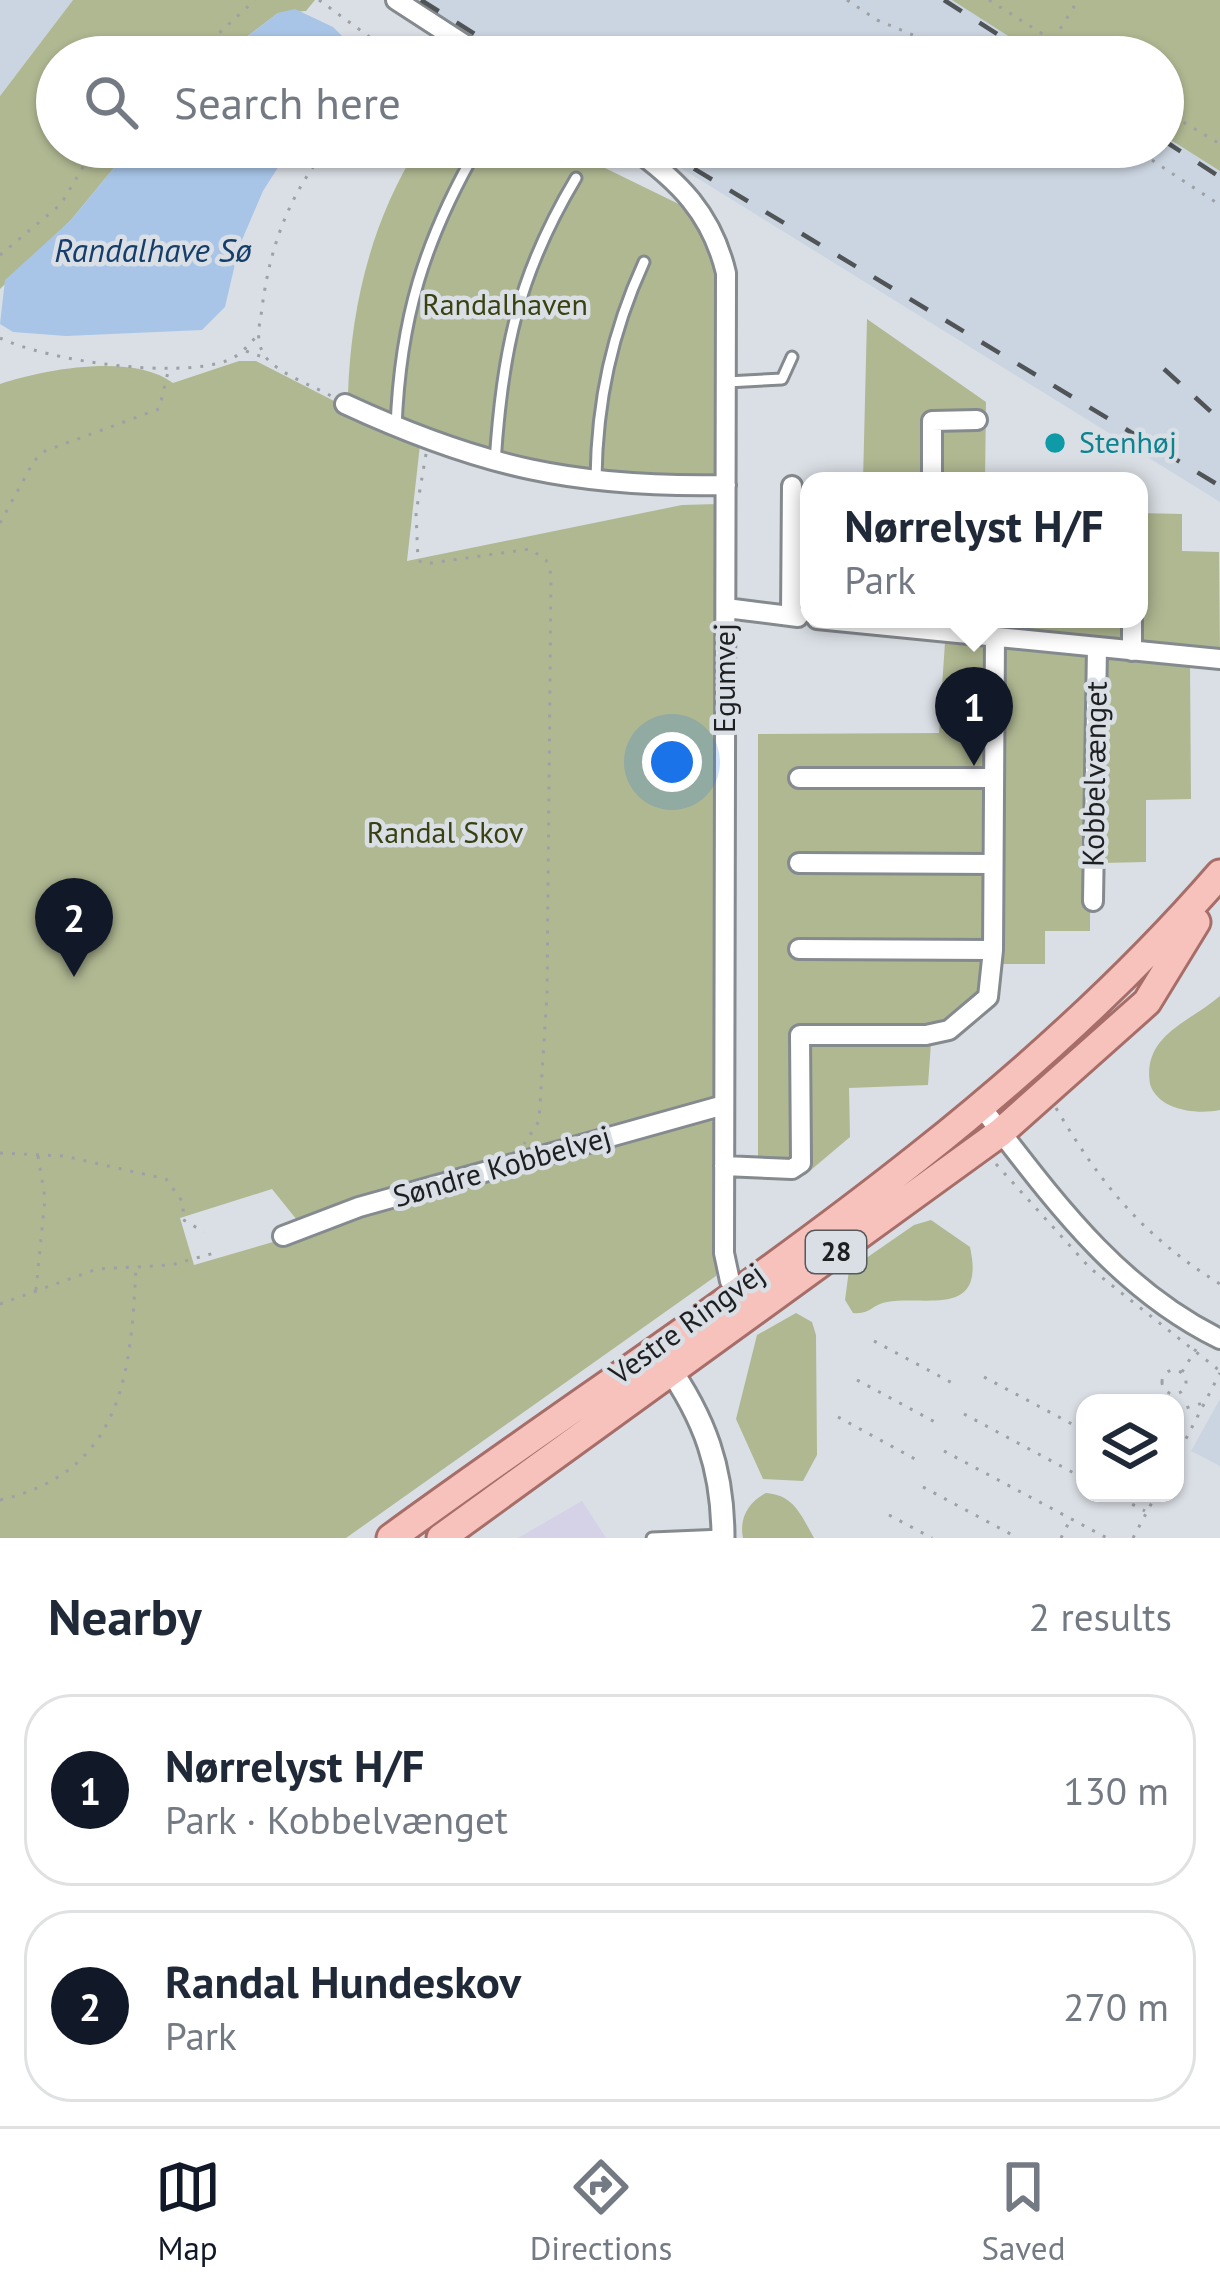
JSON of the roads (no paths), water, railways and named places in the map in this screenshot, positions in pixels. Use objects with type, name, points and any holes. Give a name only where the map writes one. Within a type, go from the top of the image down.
[{"type":"main road","name":"Vestre Ringvej","points":[[441,1538],[672,1372],[744,1301],[983,1109],[1133,971],[1220,878]]},
{"type":"main road","name":"Vestre Ringvej","points":[[391,1538],[654,1347],[744,1301],[1001,1132],[1147,1002],[1220,878]]},
{"type":"street","points":[[396,0],[452,36]]},
{"type":"street","name":"Egumvej","points":[[659,168],[687,192],[719,245],[728,295],[724,1253],[744,1301]]},
{"type":"street","points":[[345,404],[429,441],[495,463],[596,484],[726,485]]},
{"type":"street","points":[[932,472],[932,421],[977,420]]},
{"type":"street","points":[[792,486],[800,561]]},
{"type":"street","name":"Kobbelvænget","points":[[725,608],[800,617]]},
{"type":"street","name":"Kobbelvænget","points":[[948,628],[994,637],[1220,659]]},
{"type":"street","points":[[1033,628],[1033,641]]},
{"type":"street","name":"Kobbelvænget","points":[[1132,628],[1132,651]]},
{"type":"street","points":[[724,1166],[792,1169],[801,1163],[800,1034],[949,1030],[988,998],[994,637]]},
{"type":"street","name":"Kobbelvænget","points":[[1093,901],[1097,647]]},
{"type":"street","points":[[799,778],[994,778]]},
{"type":"street","points":[[799,862],[993,864]]},
{"type":"street","points":[[799,949],[992,950]]},
{"type":"street","name":"Søndre Kobbelvej","points":[[283,1236],[359,1207],[724,1105]]},
{"type":"street","points":[[983,1109],[1060,1212],[1114,1267],[1213,1335]]},
{"type":"street","points":[[654,1347],[694,1406],[715,1455],[723,1537]]},
{"type":"lane","points":[[396,428],[405,332],[426,245],[467,168]]},
{"type":"lane","points":[[495,463],[499,387],[521,286],[576,178]]},
{"type":"lane","points":[[596,484],[596,429],[607,371],[624,305],[644,262]]},
{"type":"lane","points":[[727,382],[782,379],[792,357]]},
{"type":"lane","points":[[652,1538],[723,1537]]},
{"type":"water","points":[[295,9],[342,36],[248,36],[278,13]]},
{"type":"water","name":"Randalhave Sø","points":[[114,168],[278,168],[239,247],[225,307],[202,330],[66,336],[13,332],[0,324],[5,280],[71,220]]},
{"type":"railway","points":[[421,0],[478,36]]},
{"type":"railway","points":[[944,0],[1000,36]]},
{"type":"railway","points":[[1184,154],[1220,177]]},
{"type":"railway","points":[[693,168],[1220,486]]},
{"type":"railway","points":[[1164,369],[1220,420]]},
{"type":"place","name":"Stenhøj","points":[[1055,443]]},
{"type":"place","name":"Nørrelyst H/F","points":[[974,766]]},
{"type":"place","name":"Randal Hundeskov","points":[[74,977]]},
{"type":"park label","name":"Randalhaven","points":[[505,305]]},
{"type":"park label","name":"Randal Skov","points":[[445,833]]}]
